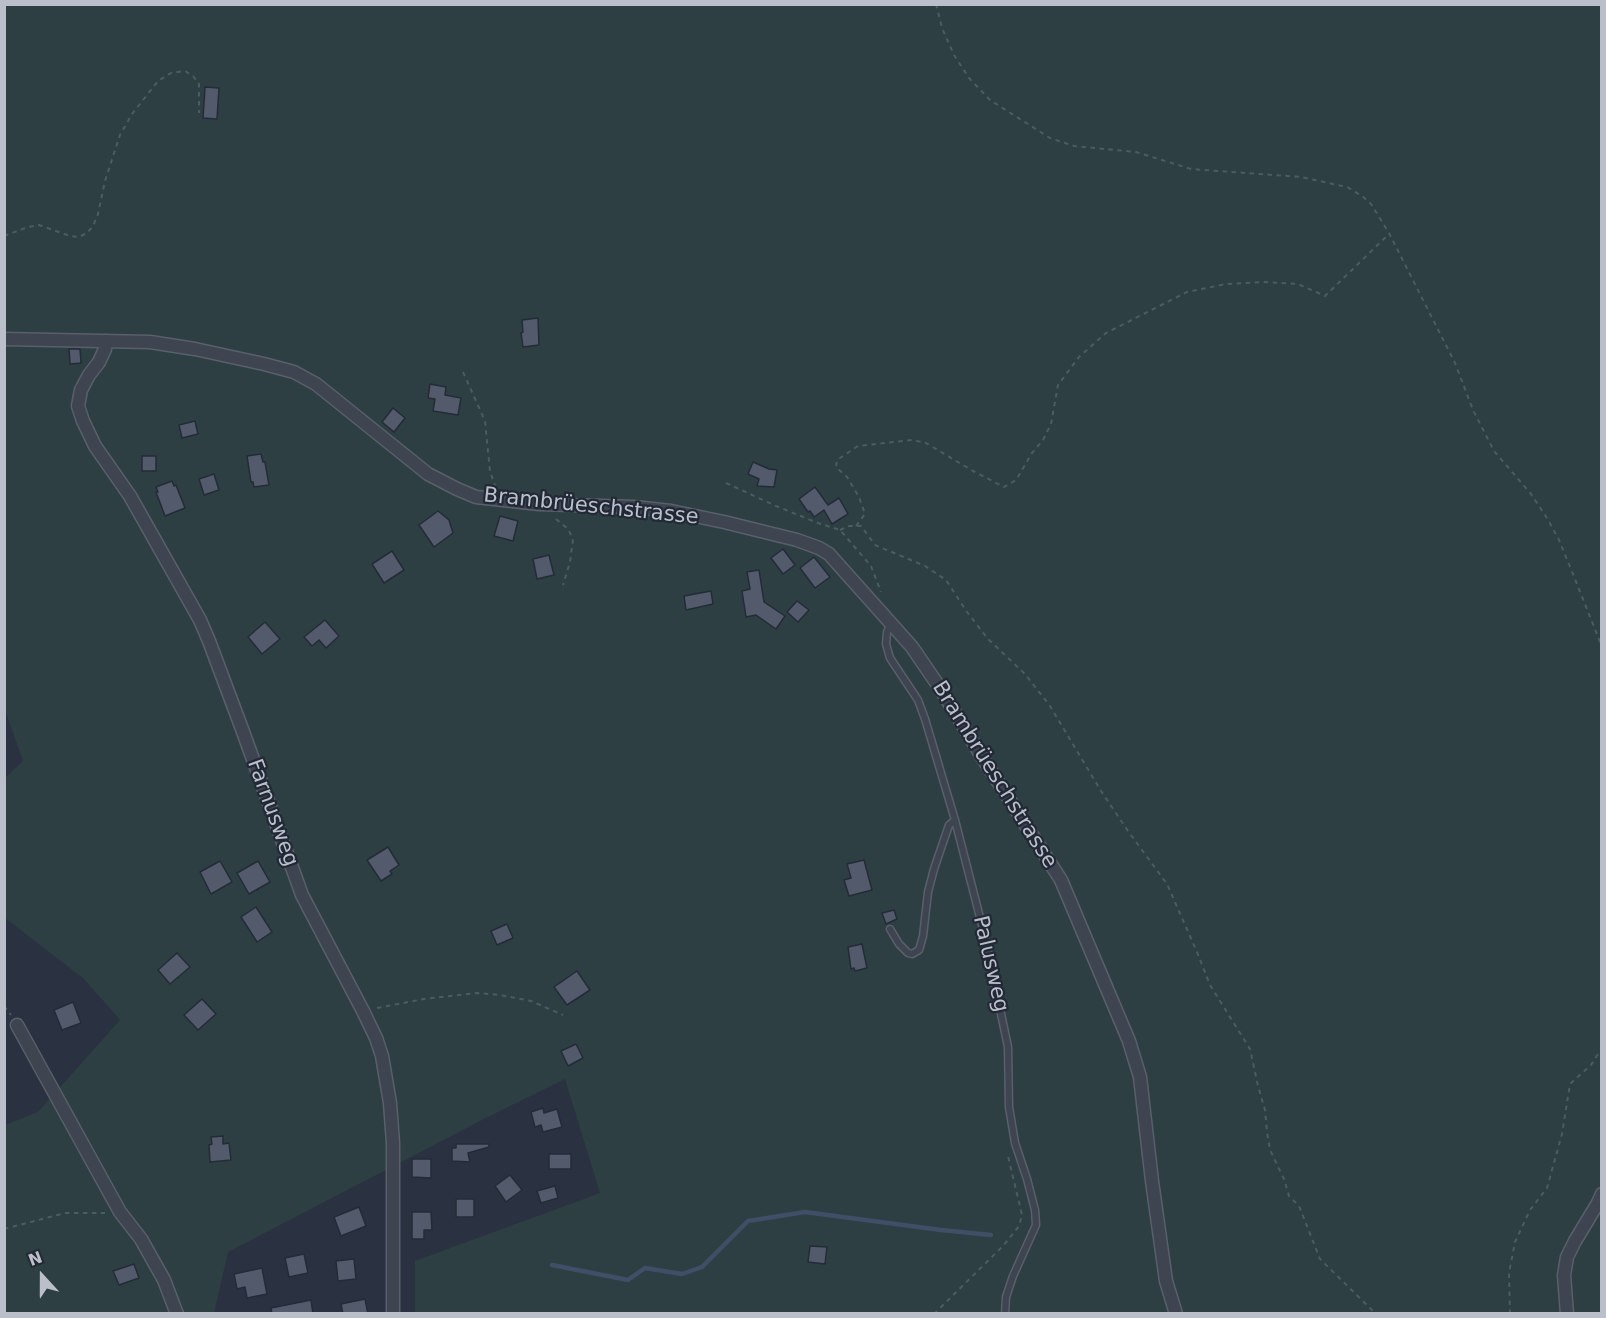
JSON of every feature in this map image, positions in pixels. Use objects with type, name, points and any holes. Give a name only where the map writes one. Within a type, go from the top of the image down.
[{"type":"street","name":"Brambrüeschstrasse","points":[[4,339],[150,342],[218,354],[294,372],[316,384],[428,474],[476,496],[539,504],[671,511],[811,544],[829,554],[912,647],[1061,880],[1113,1000],[1140,1077],[1166,1281],[1176,1314]]},
{"type":"street","name":"Farnusweg","points":[[105,341],[105,349],[99,362],[81,390],[78,406],[82,421],[94,446],[130,496],[200,620],[302,895],[363,1011],[382,1056],[390,1103],[393,1143],[393,1314]]},
{"type":"street","points":[[17,1025],[120,1212],[141,1239],[164,1281],[177,1314]]},
{"type":"street","points":[[1567,1314],[1564,1275],[1567,1257],[1602,1194]]},
{"type":"lane","name":"Palusweg","points":[[891,623],[886,632],[886,644],[890,658],[918,700],[925,719],[955,820],[985,937],[1008,1047],[1009,1107],[1035,1210],[1036,1225],[1013,1276],[1006,1297],[1005,1314]]},
{"type":"lane","points":[[890,929],[908,953],[912,954],[919,950],[934,869],[949,825],[955,820]]},
{"type":"path","points":[[936,4],[942,28],[950,46],[969,78],[990,100],[1050,138],[1074,146],[1136,152],[1191,169],[1301,177],[1347,187],[1371,204],[1389,233],[1455,363],[1473,410],[1494,451],[1532,494],[1559,540],[1602,647]]},
{"type":"path","points":[[4,236],[39,225],[70,236],[79,237],[87,233],[98,214],[105,181],[120,135],[132,114],[158,81],[171,73],[185,71],[193,76],[199,84],[199,113]]},
{"type":"path","points":[[856,526],[865,514],[859,497],[847,477],[836,467],[837,460],[858,446],[912,440],[926,443],[1004,487],[1016,480],[1032,453],[1043,440],[1051,424],[1058,385],[1078,357],[1106,333],[1187,292],[1226,284],[1265,282],[1298,284],[1324,296],[1389,233]]},
{"type":"path","points":[[463,372],[485,422],[490,471],[499,500]]},
{"type":"path","points":[[539,504],[542,512],[561,522],[573,539],[570,562],[563,585]]},
{"type":"path","points":[[840,530],[849,526],[861,526],[875,545],[925,566],[946,580],[988,639],[1025,674],[1050,706],[1101,791],[1167,884],[1210,985],[1250,1049],[1265,1110],[1270,1150],[1284,1179],[1289,1196],[1299,1206],[1320,1259],[1376,1314]]},
{"type":"path","points":[[363,1011],[424,999],[477,993],[531,1001],[562,1015]]},
{"type":"path","points":[[1510,1314],[1509,1273],[1515,1242],[1530,1210],[1547,1188],[1562,1134],[1570,1084],[1591,1065],[1602,1048]]},
{"type":"path","points":[[934,1314],[1004,1245],[1019,1226],[1022,1215],[1006,1150]]},
{"type":"path","points":[[4,1229],[64,1213],[120,1212]]},
{"type":"shaded area","points":[[5,5],[1601,5],[1601,1313],[415,1313],[415,1261],[600,1193],[565,1079],[228,1252],[214,1313],[5,1313],[5,1125],[38,1112],[120,1020],[84,979],[5,918],[5,778],[23,761],[5,710]]},
{"type":"building","points":[[205,87],[219,88],[217,119],[203,118]]},
{"type":"building","points":[[538,318],[539,345],[523,347],[522,320]]},
{"type":"building","points":[[69,349],[80,349],[81,363],[70,364]]},
{"type":"building","points":[[430,384],[446,387],[445,395],[461,398],[458,415],[433,411],[435,399],[428,398]]},
{"type":"building","points":[[393,408],[405,418],[394,432],[382,422]]},
{"type":"building","points":[[195,421],[198,434],[182,438],[179,425]]},
{"type":"building","points":[[261,454],[265,462],[269,485],[254,487],[251,482],[247,456]]},
{"type":"building","points":[[142,456],[156,456],[156,471],[142,471]]},
{"type":"building","points":[[753,462],[777,470],[774,487],[757,486],[759,479],[748,474]]},
{"type":"building","points":[[214,474],[219,490],[204,495],[199,479]]},
{"type":"building","points":[[172,481],[174,486],[176,485],[185,508],[165,516],[156,487]]},
{"type":"building","points":[[815,487],[828,505],[839,498],[848,514],[832,524],[824,510],[814,517],[799,499]]},
{"type":"building","points":[[438,511],[449,520],[453,533],[434,547],[419,525]]},
{"type":"building","points":[[500,516],[518,521],[513,541],[494,536]]},
{"type":"building","points":[[783,549],[795,565],[783,574],[771,558]]},
{"type":"building","points":[[392,551],[404,570],[384,583],[372,564]]},
{"type":"building","points":[[549,555],[554,575],[537,579],[533,559]]},
{"type":"building","points":[[814,557],[830,577],[815,588],[800,568]]},
{"type":"building","points":[[759,570],[764,602],[785,616],[776,629],[756,615],[746,617],[742,591],[750,589],[747,572]]},
{"type":"building","points":[[711,591],[713,604],[686,610],[684,596]]},
{"type":"building","points":[[797,601],[809,610],[798,622],[787,612]]},
{"type":"building","points":[[325,620],[339,636],[326,648],[319,640],[312,646],[304,637]]},
{"type":"building","points":[[265,622],[280,639],[262,654],[248,637]]},
{"type":"building","points":[[388,847],[399,865],[390,871],[392,874],[381,881],[367,860]]},
{"type":"building","points":[[864,860],[872,890],[849,896],[844,880],[851,878],[847,864]]},
{"type":"building","points":[[220,861],[232,882],[211,894],[200,872]]},
{"type":"building","points":[[258,861],[270,882],[249,894],[237,873]]},
{"type":"building","points":[[256,907],[272,932],[257,942],[241,917]]},
{"type":"building","points":[[894,910],[897,919],[886,924],[882,913]]},
{"type":"building","points":[[507,924],[513,938],[497,945],[491,931]]},
{"type":"building","points":[[862,944],[867,968],[855,971],[854,968],[851,969],[848,947]]},
{"type":"building","points":[[177,953],[190,967],[170,984],[158,970]]},
{"type":"building","points":[[577,971],[590,990],[567,1005],[554,987]]},
{"type":"building","points":[[202,999],[216,1014],[198,1030],[184,1015]]},
{"type":"building","points":[[73,1002],[81,1023],[62,1030],[54,1010]]},
{"type":"building","points":[[576,1044],[583,1058],[568,1066],[561,1051]]},
{"type":"building","points":[[543,1108],[544,1113],[557,1109],[562,1127],[543,1132],[541,1125],[535,1127],[531,1112]]},
{"type":"building","points":[[223,1136],[223,1144],[229,1143],[231,1160],[210,1162],[211,1137]]},
{"type":"building","points":[[456,1144],[489,1144],[489,1147],[468,1153],[470,1162],[452,1161],[452,1148],[456,1148]]},
{"type":"building","points":[[549,1154],[571,1154],[571,1169],[549,1169]]},
{"type":"building","points":[[412,1159],[431,1159],[431,1178],[412,1177]]},
{"type":"building","points":[[510,1175],[522,1190],[506,1202],[495,1186]]},
{"type":"building","points":[[555,1186],[558,1198],[541,1203],[537,1191]]},
{"type":"building","points":[[456,1199],[474,1199],[474,1217],[456,1217]]},
{"type":"building","points":[[359,1207],[366,1226],[341,1236],[334,1217]]},
{"type":"building","points":[[412,1212],[431,1212],[432,1230],[424,1230],[424,1239],[412,1239]]},
{"type":"building","points":[[810,1246],[827,1247],[825,1264],[808,1262]]},
{"type":"building","points":[[304,1254],[308,1273],[289,1277],[285,1258]]},
{"type":"building","points":[[354,1259],[356,1279],[338,1281],[336,1261]]},
{"type":"building","points":[[134,1264],[139,1278],[119,1285],[113,1271]]},
{"type":"building","points":[[262,1268],[267,1294],[247,1298],[245,1287],[237,1289],[234,1274]]},
{"type":"building","points":[[365,1299],[368,1314],[343,1314],[341,1304]]},
{"type":"building","points":[[311,1300],[313,1314],[272,1314],[271,1308]]},
{"type":"waterway","points":[[552,1265],[628,1280],[645,1268],[682,1274],[702,1267],[748,1221],[805,1212],[991,1235]]}]
